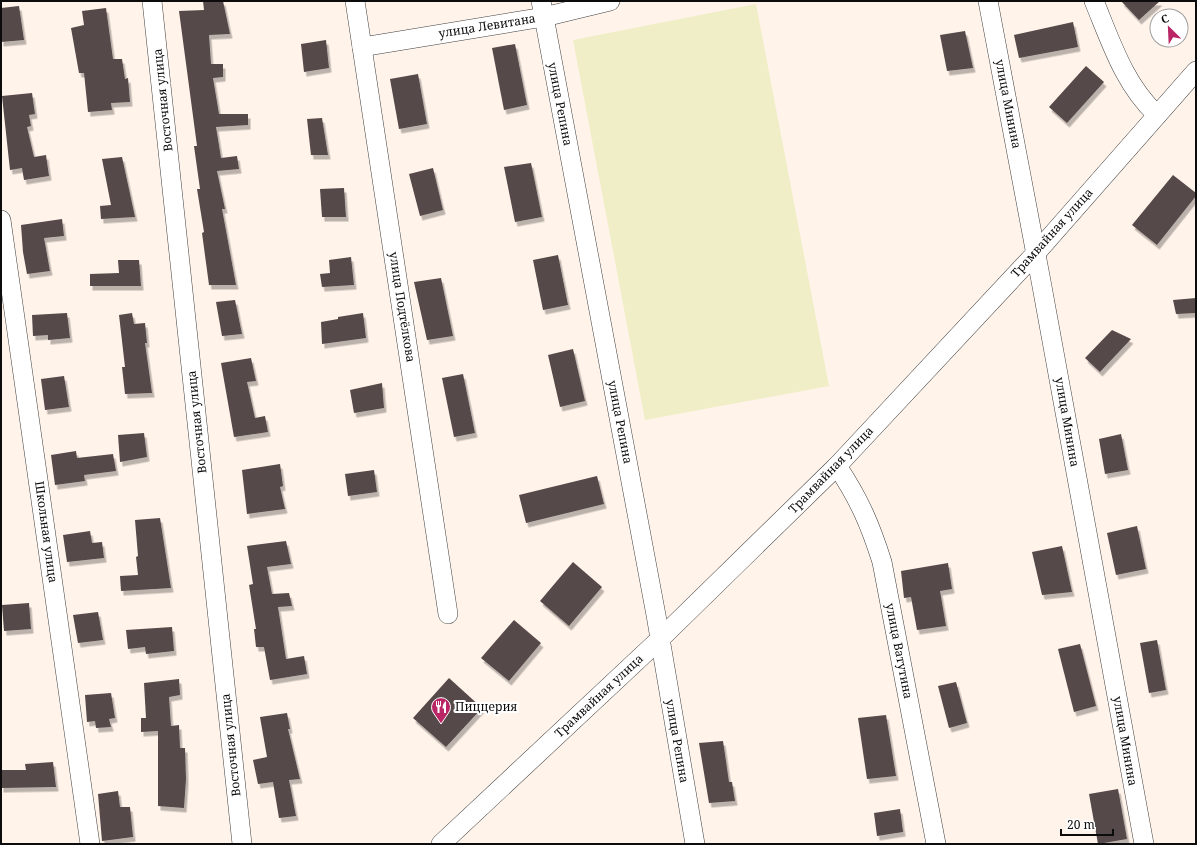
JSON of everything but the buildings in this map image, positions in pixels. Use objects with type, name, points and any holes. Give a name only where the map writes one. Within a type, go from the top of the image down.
[{"type":"street","name":"Восточная улица","points":[[152,1],[242,844]]},
{"type":"street","name":"улица Подтёлкова","points":[[355,1],[448,614]]},
{"type":"street","name":"улица Левитана","points":[[362,47],[542,9],[610,1]]},
{"type":"street","name":"улица Минина","points":[[988,1],[1036,253],[1144,844]]},
{"type":"street","points":[[1094,1],[1122,70],[1142,101],[1157,115]]},
{"type":"street","name":"улица Репина","points":[[542,9],[660,639],[695,844]]},
{"type":"street","name":"Трамвайная улица","points":[[441,844],[660,639],[837,466],[1036,253],[1196,71]]},
{"type":"street","name":"Школьная улица","points":[[1,220],[90,844]]},
{"type":"street","name":"улица Ватутина","points":[[837,466],[862,506],[872,528],[882,562],[936,844]]},
{"type":"shaded area","points":[[756,4],[829,386],[645,420],[573,40]]},
{"type":"place","name":"Пиццерия","points":[[441,724]]}]
